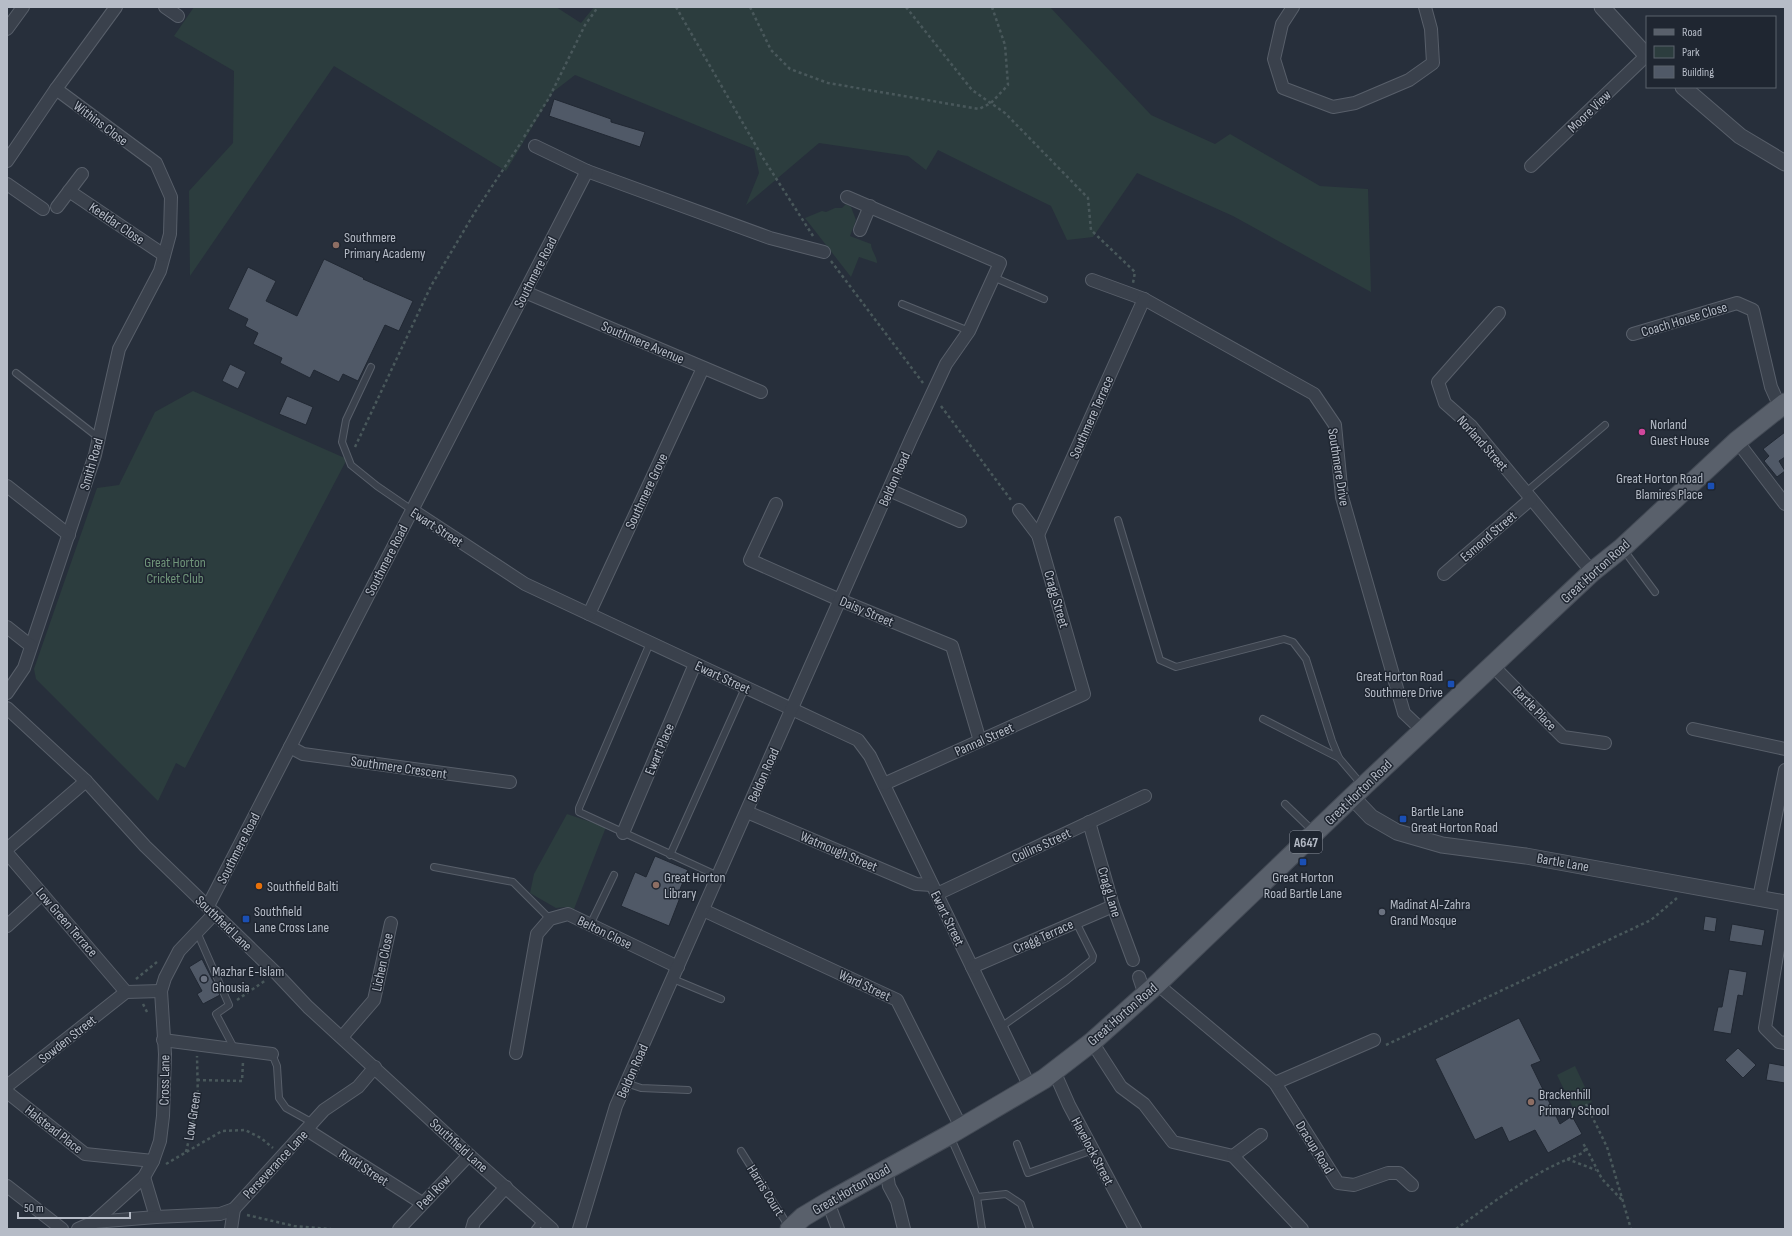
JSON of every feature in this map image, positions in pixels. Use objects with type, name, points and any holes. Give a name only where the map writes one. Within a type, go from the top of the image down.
[{"type":"main road","name":"Great Horton Road","points":[[790,1229],[803,1217],[828,1202],[1030,1087],[1092,1042],[1151,989],[1592,572],[1622,548],[1737,441],[1783,405]]},
{"type":"street","points":[[7,29],[22,7]]},
{"type":"street","points":[[7,161],[116,7]]},
{"type":"street","points":[[165,7],[178,16]]},
{"type":"street","points":[[1292,7],[1282,24],[1274,59],[1283,88],[1333,106],[1355,103],[1402,83],[1433,63],[1431,29],[1425,7]]},
{"type":"street","points":[[1602,7],[1646,55]]},
{"type":"street","name":"Moore View","points":[[1531,166],[1646,57]]},
{"type":"street","points":[[1684,88],[1740,136],[1785,163]]},
{"type":"street","name":"Withins Close","points":[[56,90],[156,163],[171,197],[170,234]]},
{"type":"street","points":[[535,146],[587,171],[770,238],[824,252]]},
{"type":"street","name":"Southmere Road","points":[[211,910],[290,747],[587,171]]},
{"type":"street","points":[[57,207],[82,174]]},
{"type":"street","points":[[7,184],[43,209]]},
{"type":"street","name":"Keeldar Close","points":[[69,191],[164,255]]},
{"type":"street","name":"Beldon Road","points":[[579,1229],[616,1106],[626,1083],[946,364],[969,331],[1000,263],[847,197]]},
{"type":"street","points":[[860,230],[870,206]]},
{"type":"street","name":"Smith Road","points":[[7,693],[24,668],[69,535],[95,455],[119,349],[160,271],[170,234]]},
{"type":"street","name":"Southmere Drive","points":[[1092,280],[1144,299],[1314,394],[1335,425],[1342,497],[1404,713],[1423,731]]},
{"type":"street","name":"Southmere Avenue","points":[[525,292],[760,392]]},
{"type":"street","name":"Southmere Terrace","points":[[1038,535],[1144,299]]},
{"type":"street","name":"Coach House Close","points":[[1633,334],[1737,303],[1753,310],[1771,387],[1783,405]]},
{"type":"street","name":"Norland Street","points":[[1499,313],[1438,382],[1445,403],[1471,426],[1592,572]]},
{"type":"street","name":"Southmere Grove","points":[[589,614],[702,368]]},
{"type":"street","points":[[1737,441],[1785,504]]},
{"type":"street","points":[[7,486],[69,535]]},
{"type":"street","points":[[889,490],[960,521]]},
{"type":"street","name":"Esmond Street","points":[[1444,574],[1529,496]]},
{"type":"street","name":"Daisy Street","points":[[776,504],[750,560],[840,600],[952,646],[980,741]]},
{"type":"street","name":"Ewart Street","points":[[412,510],[525,584],[858,740],[870,756],[884,784],[1030,1087]]},
{"type":"street","name":"Cragg Street","points":[[1019,510],[1038,535],[1084,694]]},
{"type":"street","points":[[7,627],[31,646]]},
{"type":"street","name":"Ewart Place","points":[[623,833],[695,664]]},
{"type":"street","name":"Bartle Place","points":[[1493,666],[1563,737],[1605,743]]},
{"type":"street","name":"Pannal Street","points":[[884,784],[1084,694]]},
{"type":"street","name":"Southfield Lane","points":[[7,708],[86,781],[145,846],[276,973],[308,1007],[469,1155],[506,1187],[539,1224],[552,1229]]},
{"type":"street","points":[[1693,729],[1785,749]]},
{"type":"street","name":"Southmere Crescent","points":[[290,747],[303,754],[510,782]]},
{"type":"street","points":[[1759,898],[1785,770]]},
{"type":"street","points":[[7,849],[86,781]]},
{"type":"street","name":"Bartle Lane","points":[[1358,792],[1371,817],[1397,832],[1442,845],[1526,856],[1693,885],[1785,903]]},
{"type":"street","name":"Collins Street","points":[[935,889],[1089,822],[1144,796]]},
{"type":"street","name":"Watmough Street","points":[[747,812],[916,884],[935,889]]},
{"type":"street","name":"Cragg Lane","points":[[1089,822],[1113,906],[1134,960]]},
{"type":"street","name":"Low Green Terrace","points":[[7,853],[126,992]]},
{"type":"street","points":[[7,926],[42,894]]},
{"type":"street","name":"Cragg Terrace","points":[[972,967],[1113,906]]},
{"type":"street","points":[[1785,907],[1765,1028],[1779,1042],[1785,1043]]},
{"type":"street","name":"Cross Lane","points":[[78,1229],[94,1222],[144,1177],[154,1161],[160,1141],[163,1116],[165,1054],[161,991],[165,978],[179,950],[197,932],[211,910]]},
{"type":"street","name":"Ward Street","points":[[703,910],[897,1000],[955,1131]]},
{"type":"street","name":"Belton Close","points":[[550,919],[568,914],[678,967]]},
{"type":"street","points":[[516,1053],[536,934],[550,919]]},
{"type":"street","name":"Lichen Close","points":[[342,1037],[374,1000],[391,923]]},
{"type":"street","points":[[1139,976],[1151,989]]},
{"type":"street","name":"Dracup Road","points":[[1151,989],[1275,1083],[1338,1183],[1354,1185],[1388,1173],[1399,1173],[1412,1185]]},
{"type":"street","points":[[126,992],[161,991]]},
{"type":"street","name":"Sowden Street","points":[[7,1086],[126,992]]},
{"type":"street","points":[[163,1040],[272,1054]]},
{"type":"street","points":[[1275,1083],[1374,1040]]},
{"type":"street","points":[[1092,1042],[1121,1087],[1144,1104],[1173,1142],[1233,1156],[1299,1228]]},
{"type":"street","name":"Perseverance Lane","points":[[94,1222],[220,1214],[234,1209],[324,1110],[358,1087],[375,1067]]},
{"type":"street","name":"Havelock Street","points":[[1054,1071],[1069,1105],[1135,1229]]},
{"type":"street","name":"Halstead Place","points":[[7,1092],[84,1154],[154,1161]]},
{"type":"street","name":"Rudd Street","points":[[310,1126],[422,1203]]},
{"type":"street","points":[[1233,1156],[1261,1135]]},
{"type":"street","name":"Peel Row","points":[[399,1229],[469,1155]]},
{"type":"street","points":[[886,1168],[889,1186],[897,1201],[904,1229]]},
{"type":"street","points":[[144,1177],[156,1217]]},
{"type":"street","points":[[472,1229],[474,1222],[506,1187]]},
{"type":"street","points":[[8,1188],[62,1229]]},
{"type":"street","points":[[828,1202],[838,1229]]},
{"type":"street","points":[[232,1229],[234,1209]]},
{"type":"lane","points":[[993,277],[1044,299]]},
{"type":"lane","points":[[902,304],[969,331]]},
{"type":"lane","name":"Ewart Street","points":[[370,367],[346,420],[342,442],[350,465],[412,510]]},
{"type":"lane","points":[[16,373],[99,438]]},
{"type":"lane","points":[[1529,496],[1605,425]]},
{"type":"lane","points":[[1118,520],[1160,660],[1176,667],[1284,639],[1293,642],[1306,659],[1332,741],[1339,758],[1358,792]]},
{"type":"lane","points":[[1622,548],[1655,592]]},
{"type":"lane","points":[[650,643],[578,810],[582,815],[718,876]]},
{"type":"lane","points":[[670,855],[745,688]]},
{"type":"lane","points":[[1263,719],[1339,758]]},
{"type":"lane","points":[[1286,804],[1315,833]]},
{"type":"lane","points":[[434,867],[513,882],[550,919]]},
{"type":"lane","points":[[590,925],[614,875]]},
{"type":"lane","points":[[1001,1027],[1067,980],[1092,960],[1093,956],[1076,922]]},
{"type":"lane","points":[[197,932],[229,1005],[216,1014],[239,1049]]},
{"type":"lane","points":[[673,978],[721,999]]},
{"type":"lane","points":[[272,1054],[277,1066],[279,1098],[286,1108],[310,1126]]},
{"type":"lane","points":[[626,1083],[641,1088],[688,1090]]},
{"type":"lane","points":[[955,1131],[977,1196],[982,1229]]},
{"type":"lane","points":[[1017,1144],[1028,1173],[1093,1150]]},
{"type":"lane","name":"Harris Court","points":[[741,1150],[790,1229]]},
{"type":"lane","points":[[977,1196],[1006,1194],[1020,1204],[1030,1229]]},
{"type":"path","points":[[349,460],[431,286],[476,212],[549,98],[585,25],[598,7]]},
{"type":"path","points":[[676,7],[763,158],[824,252],[1019,510]]},
{"type":"path","points":[[750,7],[770,50],[790,69],[828,83],[979,110],[991,103],[1008,85],[1005,45],[992,7]]},
{"type":"path","points":[[906,7],[972,90],[1005,113],[1088,198],[1091,230],[1135,272],[1132,295]]},
{"type":"path","points":[[1374,1040],[1378,1049],[1651,920],[1693,885]]},
{"type":"path","points":[[126,992],[132,982],[165,956],[179,950]]},
{"type":"path","points":[[229,1005],[276,973]]},
{"type":"path","name":"Low Green","points":[[186,1152],[198,1101],[197,1044]]},
{"type":"path","name":"Low Green","points":[[197,1080],[242,1081],[239,1049]]},
{"type":"path","points":[[1586,1104],[1607,1148],[1631,1229]]},
{"type":"path","points":[[144,1177],[222,1131],[245,1130],[261,1138],[282,1156]]},
{"type":"path","points":[[1582,1142],[1602,1179],[1622,1201]]},
{"type":"path","points":[[1456,1229],[1514,1188],[1567,1159],[1583,1153],[1586,1148]]},
{"type":"path","points":[[1567,1159],[1597,1171]]},
{"type":"path","points":[[234,1209],[245,1214],[294,1226],[331,1229]]},
{"type":"green space","points":[[194,7],[556,7],[581,23],[594,7],[1050,7],[1151,115],[1215,144],[1230,134],[1320,186],[1368,189],[1371,292],[1233,216],[1137,173],[1093,237],[1067,240],[1051,206],[938,150],[926,170],[908,156],[819,143],[746,205],[759,173],[754,149],[575,75],[553,92],[506,171],[334,66],[190,276],[189,191],[233,143],[234,71],[174,36]]},
{"type":"green space","points":[[846,204],[851,207],[856,220],[850,236],[871,244],[877,263],[859,257],[851,277],[805,218],[822,211],[826,212],[835,208],[842,208]]},
{"type":"green space","name":"Great Horton Cricket Club","points":[[193,391],[347,459],[185,768],[176,763],[158,801],[36,679],[34,669],[97,488],[119,485],[155,412]]},
{"type":"green space","points":[[567,814],[606,827],[574,909],[566,907],[556,908],[530,893],[534,874]]},
{"type":"green space","points":[[1575,1066],[1592,1102],[1574,1110],[1557,1075]]},
{"type":"building","points":[[554,99],[611,119],[611,122],[645,132],[640,147],[549,116]]},
{"type":"building","points":[[324,259],[364,278],[363,279],[413,301],[399,331],[385,325],[358,381],[343,374],[339,382],[314,370],[310,378],[280,363],[282,358],[253,344],[258,333],[245,326],[248,319],[228,309],[248,267],[276,281],[266,301],[297,316]]},
{"type":"building","points":[[230,364],[246,372],[238,389],[222,381]]},
{"type":"building","points":[[287,396],[313,407],[306,425],[279,414]]},
{"type":"building","points":[[1785,432],[1785,457],[1779,461],[1785,471],[1777,477],[1764,461],[1769,456],[1763,449]]},
{"type":"building","name":"Great Horton Library","points":[[655,856],[688,870],[678,894],[681,895],[669,926],[621,906],[635,872],[646,877]]},
{"type":"building","points":[[1705,916],[1717,918],[1715,932],[1703,930]]},
{"type":"building","points":[[1732,924],[1765,930],[1762,946],[1729,941]]},
{"type":"building","name":"Mazhar E-Islam Ghousia","points":[[202,959],[220,995],[203,1004],[197,994],[202,991],[189,967]]},
{"type":"building","points":[[1729,969],[1747,972],[1743,996],[1738,995],[1731,1034],[1713,1031],[1718,1007],[1722,1007]]},
{"type":"building","points":[[1519,1018],[1541,1061],[1531,1065],[1560,1124],[1572,1116],[1582,1134],[1548,1153],[1535,1130],[1509,1142],[1502,1127],[1475,1140],[1435,1059]]},
{"type":"building","points":[[1738,1048],[1756,1065],[1743,1078],[1725,1060]]},
{"type":"building","points":[[1769,1063],[1785,1066],[1785,1083],[1766,1080]]},
{"type":"place","name":"Southmere Primary Academy","points":[[336,245]]},
{"type":"place","name":"Norland Guest House","points":[[1642,432]]},
{"type":"place","name":"Great Horton Road Blamires Place","points":[[1711,486]]},
{"type":"place","name":"Great Horton Road Southmere Drive","points":[[1451,684]]},
{"type":"place","name":"Bartle Lane Great Horton Road","points":[[1403,819]]},
{"type":"place","name":"Great Horton Road Bartle Lane","points":[[1303,862]]},
{"type":"place","name":"Great Horton Library","points":[[656,885]]},
{"type":"place","name":"Southfield Balti","points":[[259,886]]},
{"type":"place","name":"Madinat Al-Zahra Grand Mosque","points":[[1382,912]]},
{"type":"place","name":"Southfield Lane Cross Lane","points":[[246,919]]},
{"type":"place","name":"Mazhar E-Islam Ghousia","points":[[204,979]]},
{"type":"place","name":"Brackenhill Primary School","points":[[1531,1102]]}]
